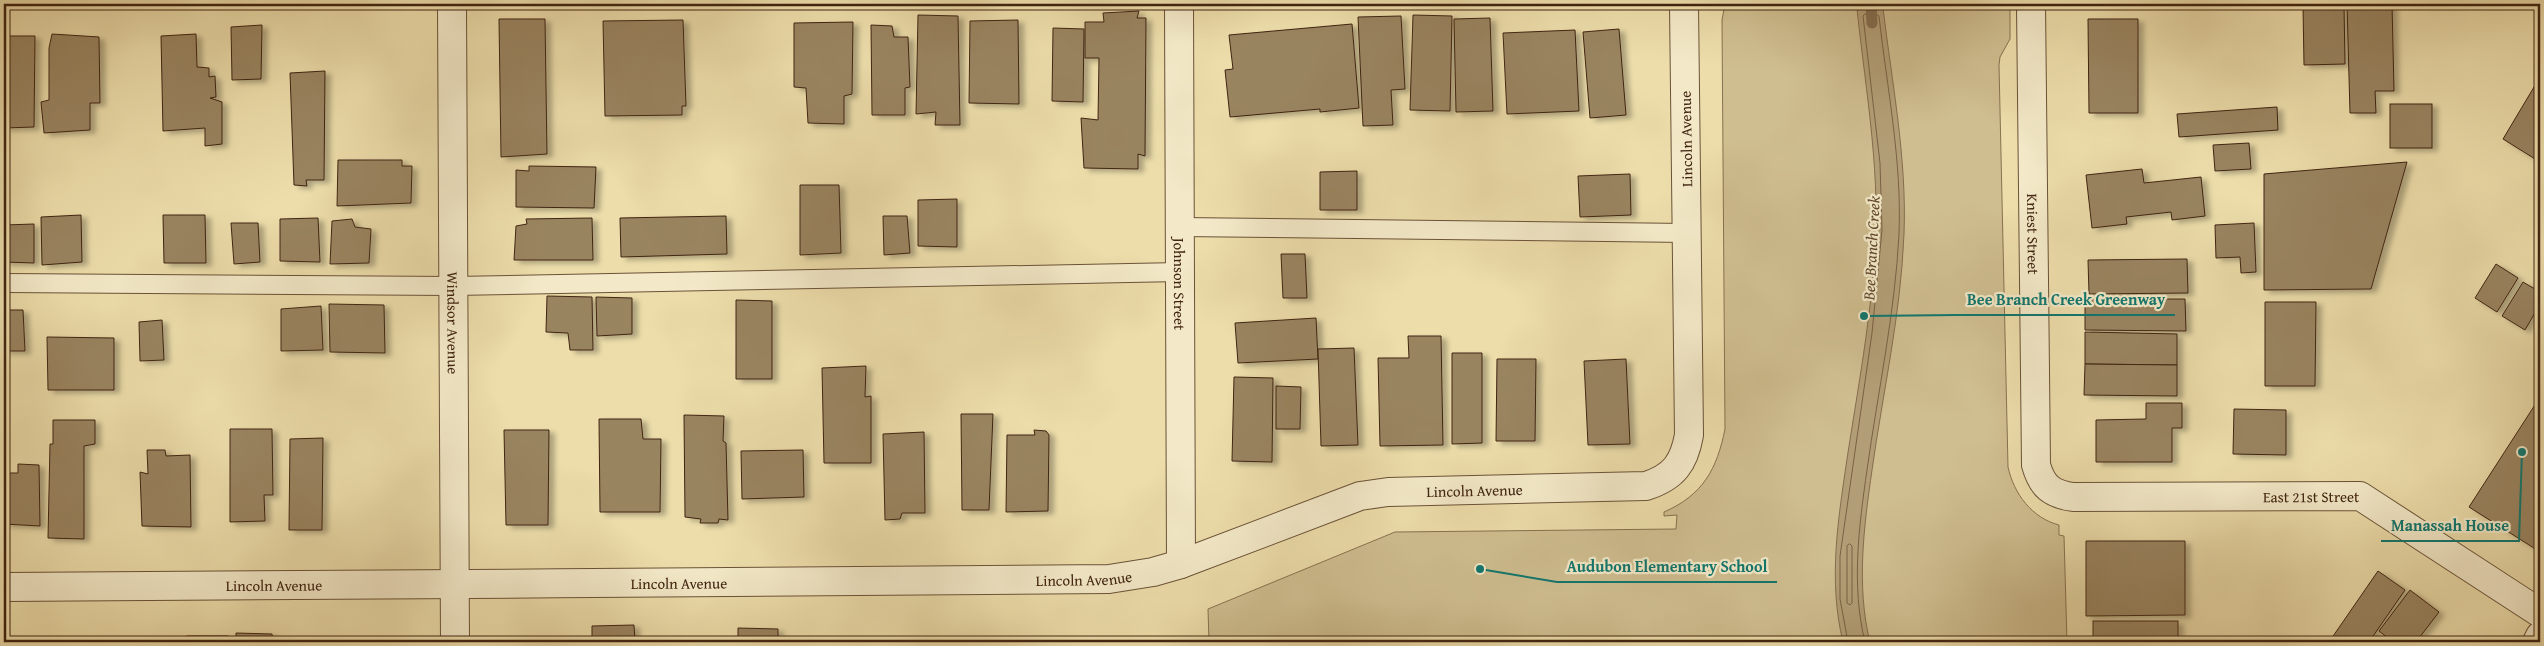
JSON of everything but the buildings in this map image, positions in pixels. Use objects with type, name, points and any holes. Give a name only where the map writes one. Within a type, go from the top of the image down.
[{"type":"street","name":"Windsor Avenue","points":[[452,4],[455,642]]},
{"type":"street","name":"Johnson Street","points":[[1179,4],[1181,564]]},
{"type":"street","name":"Lincoln Avenue","points":[[4,587],[456,582],[827,583],[1109,580],[1153,572],[1181,564],[1360,496],[1388,492],[1646,486],[1661,481],[1674,471],[1686,454],[1689,435],[1684,4]]},
{"type":"street","name":"Kniest Street","points":[[2031,4],[2036,460],[2040,479],[2049,490]]},
{"type":"street","name":"East 21st Street","points":[[2049,490],[2061,496],[2073,497],[2360,496],[2540,613]]},
{"type":"street","points":[[2537,642],[2540,636]]},
{"type":"lane","points":[[1180,227],[1687,233]]},
{"type":"lane","points":[[4,283],[454,286],[1180,272]]},
{"type":"shaded area","points":[[1725,4],[2010,4],[2010,39],[2000,57],[1999,65],[2008,467],[2015,486],[2026,503],[2040,517],[2059,525],[2059,535],[2064,536],[2067,642],[1209,642],[1208,609],[1395,532],[1676,529],[1677,515],[1664,516],[1664,512],[1689,497],[1706,479],[1718,456],[1725,429],[1722,20]]},
{"type":"water","points":[[1883,8],[1901,149],[1904,234],[1895,323],[1864,534],[1863,599],[1870,642],[1843,642],[1836,596],[1836,550],[1869,313],[1876,232],[1875,168],[1857,9]]},
{"type":"waterway","name":"Bee Branch Creek","points":[[1871,4],[1872,23]]},
{"type":"place","name":"Bee Branch Creek Greenway","points":[[1864,316]]},
{"type":"place","name":"Manassah House","points":[[2522,452]]},
{"type":"place","name":"Audubon Elementary School","points":[[1480,569]]}]
